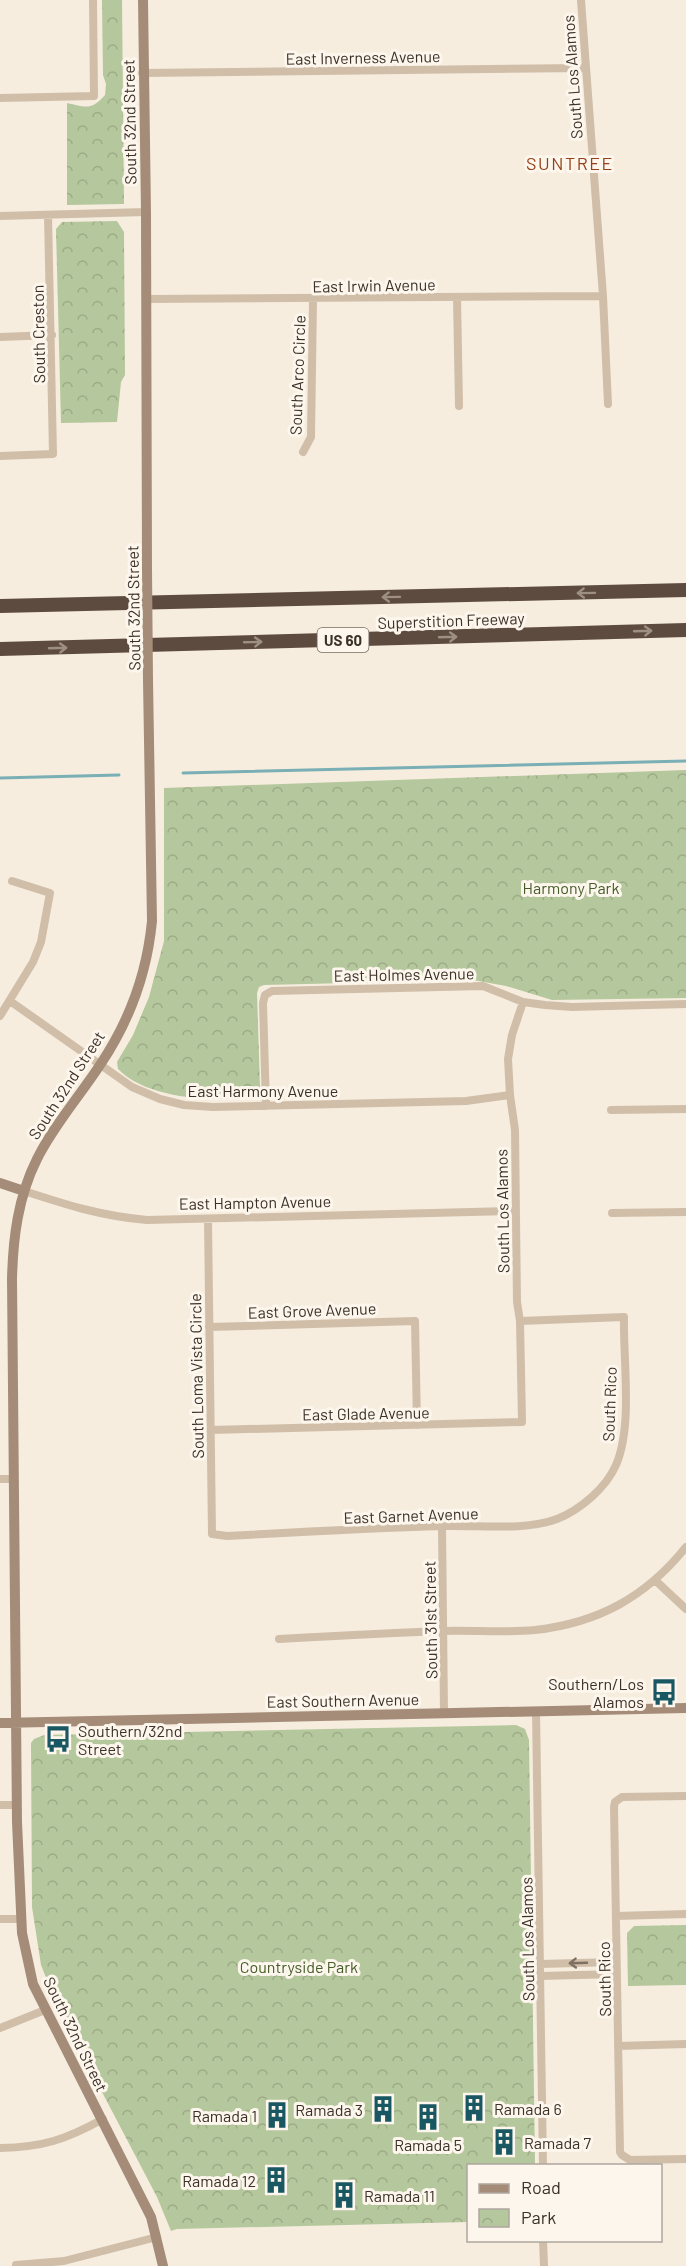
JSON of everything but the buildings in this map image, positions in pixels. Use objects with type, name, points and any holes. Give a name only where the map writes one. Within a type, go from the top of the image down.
[{"type":"highway","name":"Superstition Freeway","points":[[0,605],[686,590]]},
{"type":"highway","name":"Superstition Freeway","points":[[0,649],[686,630]]},
{"type":"street","points":[[0,98],[94,96],[93,0]]},
{"type":"street","name":"South 32nd Street","points":[[142,0],[152,921],[149,949],[132,1004],[120,1031],[100,1065],[61,1116],[46,1140],[24,1191],[16,1223],[12,1279],[20,1919],[33,1984],[151,2217],[163,2266]]},
{"type":"street","name":"South Los Alamos","points":[[581,0],[584,68],[603,296],[608,404]]},
{"type":"street","name":"East Inverness Avenue","points":[[142,73],[584,68]]},
{"type":"street","points":[[0,216],[146,212]]},
{"type":"street","name":"South Creston","points":[[0,456],[53,454],[48,214]]},
{"type":"street","name":"East Irwin Avenue","points":[[146,299],[603,296]]},
{"type":"street","points":[[458,297],[459,406]]},
{"type":"street","name":"South Arco Circle","points":[[303,452],[311,437],[313,299]]},
{"type":"street","points":[[0,337],[52,335]]},
{"type":"street","points":[[0,1016],[33,962],[41,942],[50,892],[12,881]]},
{"type":"street","name":"East Holmes Avenue","points":[[266,1106],[265,995],[272,991],[483,986],[523,1002],[572,1007],[686,1004]]},
{"type":"street","name":"East Harmony Avenue","points":[[10,1001],[132,1087],[160,1099],[184,1105],[213,1107],[466,1101],[510,1095]]},
{"type":"street","name":"South Los Alamos","points":[[522,1422],[520,1321],[517,1302],[515,1130],[508,1059],[512,1035],[523,1002]]},
{"type":"street","points":[[611,1110],[686,1109]]},
{"type":"street","name":"East Hampton Avenue","points":[[0,1182],[87,1211],[117,1218],[147,1220],[515,1211]]},
{"type":"street","points":[[612,1213],[686,1212]]},
{"type":"street","name":"South Loma Vista Circle","points":[[208,1219],[212,1534]]},
{"type":"street","name":"South Rico","points":[[520,1321],[624,1317],[623,1443],[616,1467],[600,1488]]},
{"type":"street","name":"East Grove Avenue","points":[[209,1327],[415,1321],[417,1425]]},
{"type":"street","name":"East Glade Avenue","points":[[211,1430],[522,1422]]},
{"type":"street","points":[[0,1479],[14,1479]]},
{"type":"street","name":"East Garnet Avenue","points":[[212,1534],[227,1536],[442,1526],[530,1525],[557,1519],[582,1505],[600,1488]]},
{"type":"street","name":"South 31st Street","points":[[442,1526],[444,1713]]},
{"type":"street","points":[[279,1638],[444,1631],[534,1630],[565,1625],[609,1611],[628,1601],[656,1581],[686,1547]]},
{"type":"street","points":[[656,1581],[686,1609]]},
{"type":"street","name":"East Southern Avenue","points":[[0,1723],[686,1708]]},
{"type":"street","name":"South Los Alamos","points":[[536,1711],[543,2164]]},
{"type":"street","name":"South Rico","points":[[686,1796],[622,1797],[615,1803],[616,1974],[621,2155],[630,2160],[686,2159]]},
{"type":"street","points":[[0,1805],[17,1805]]},
{"type":"street","points":[[616,1916],[686,1914]]},
{"type":"street","points":[[0,1919],[20,1919]]},
{"type":"street","points":[[540,1964],[616,1962]]},
{"type":"street","points":[[541,1976],[616,1974]]},
{"type":"street","points":[[0,2028],[45,2010]]},
{"type":"street","points":[[618,2046],[686,2044]]},
{"type":"street","points":[[0,2148],[53,2142],[73,2135],[103,2119]]},
{"type":"street","points":[[16,2265],[64,2261],[157,2237]]},
{"type":"street","points":[[543,2242],[544,2266]]},
{"type":"green space","points":[[102,0],[122,0],[124,204],[67,205],[67,103],[92,106],[105,95]]},
{"type":"green space","points":[[117,221],[124,232],[125,375],[121,382],[117,422],[61,423],[56,229],[62,222]]},
{"type":"green space","name":"Harmony Park","points":[[686,770],[686,998],[552,1000],[506,986],[473,980],[264,985],[259,987],[257,993],[260,1087],[257,1097],[216,1099],[170,1094],[141,1085],[118,1069],[117,1062],[133,1035],[149,997],[164,941],[164,788]]},
{"type":"green space","name":"Countryside Park","points":[[516,1725],[525,1729],[529,1740],[535,2164],[467,2164],[467,2222],[177,2229],[171,2231],[157,2197],[58,2008],[41,1965],[32,1907],[31,1743],[34,1739],[44,1735]]},
{"type":"green space","points":[[686,1925],[686,1985],[628,1986],[627,1933],[634,1926]]},
{"type":"waterway","points":[[183,773],[686,761]]},
{"type":"waterway","points":[[0,778],[119,775]]},
{"type":"place","name":"Southern/Los Alamos","points":[[664,1692]]},
{"type":"place","name":"Southern/32nd Street","points":[[58,1739]]},
{"type":"place","name":"Ramada 6","points":[[474,2108]]},
{"type":"place","name":"Ramada 3","points":[[383,2109]]},
{"type":"place","name":"Ramada 1","points":[[277,2115]]},
{"type":"place","name":"Ramada 5","points":[[428,2117]]},
{"type":"place","name":"Ramada 7","points":[[504,2142]]},
{"type":"place","name":"Ramada 12","points":[[276,2180]]},
{"type":"place","name":"Ramada 11","points":[[344,2195]]},
{"type":"district","name":"SUNTREE","points":[[570,163]]}]
